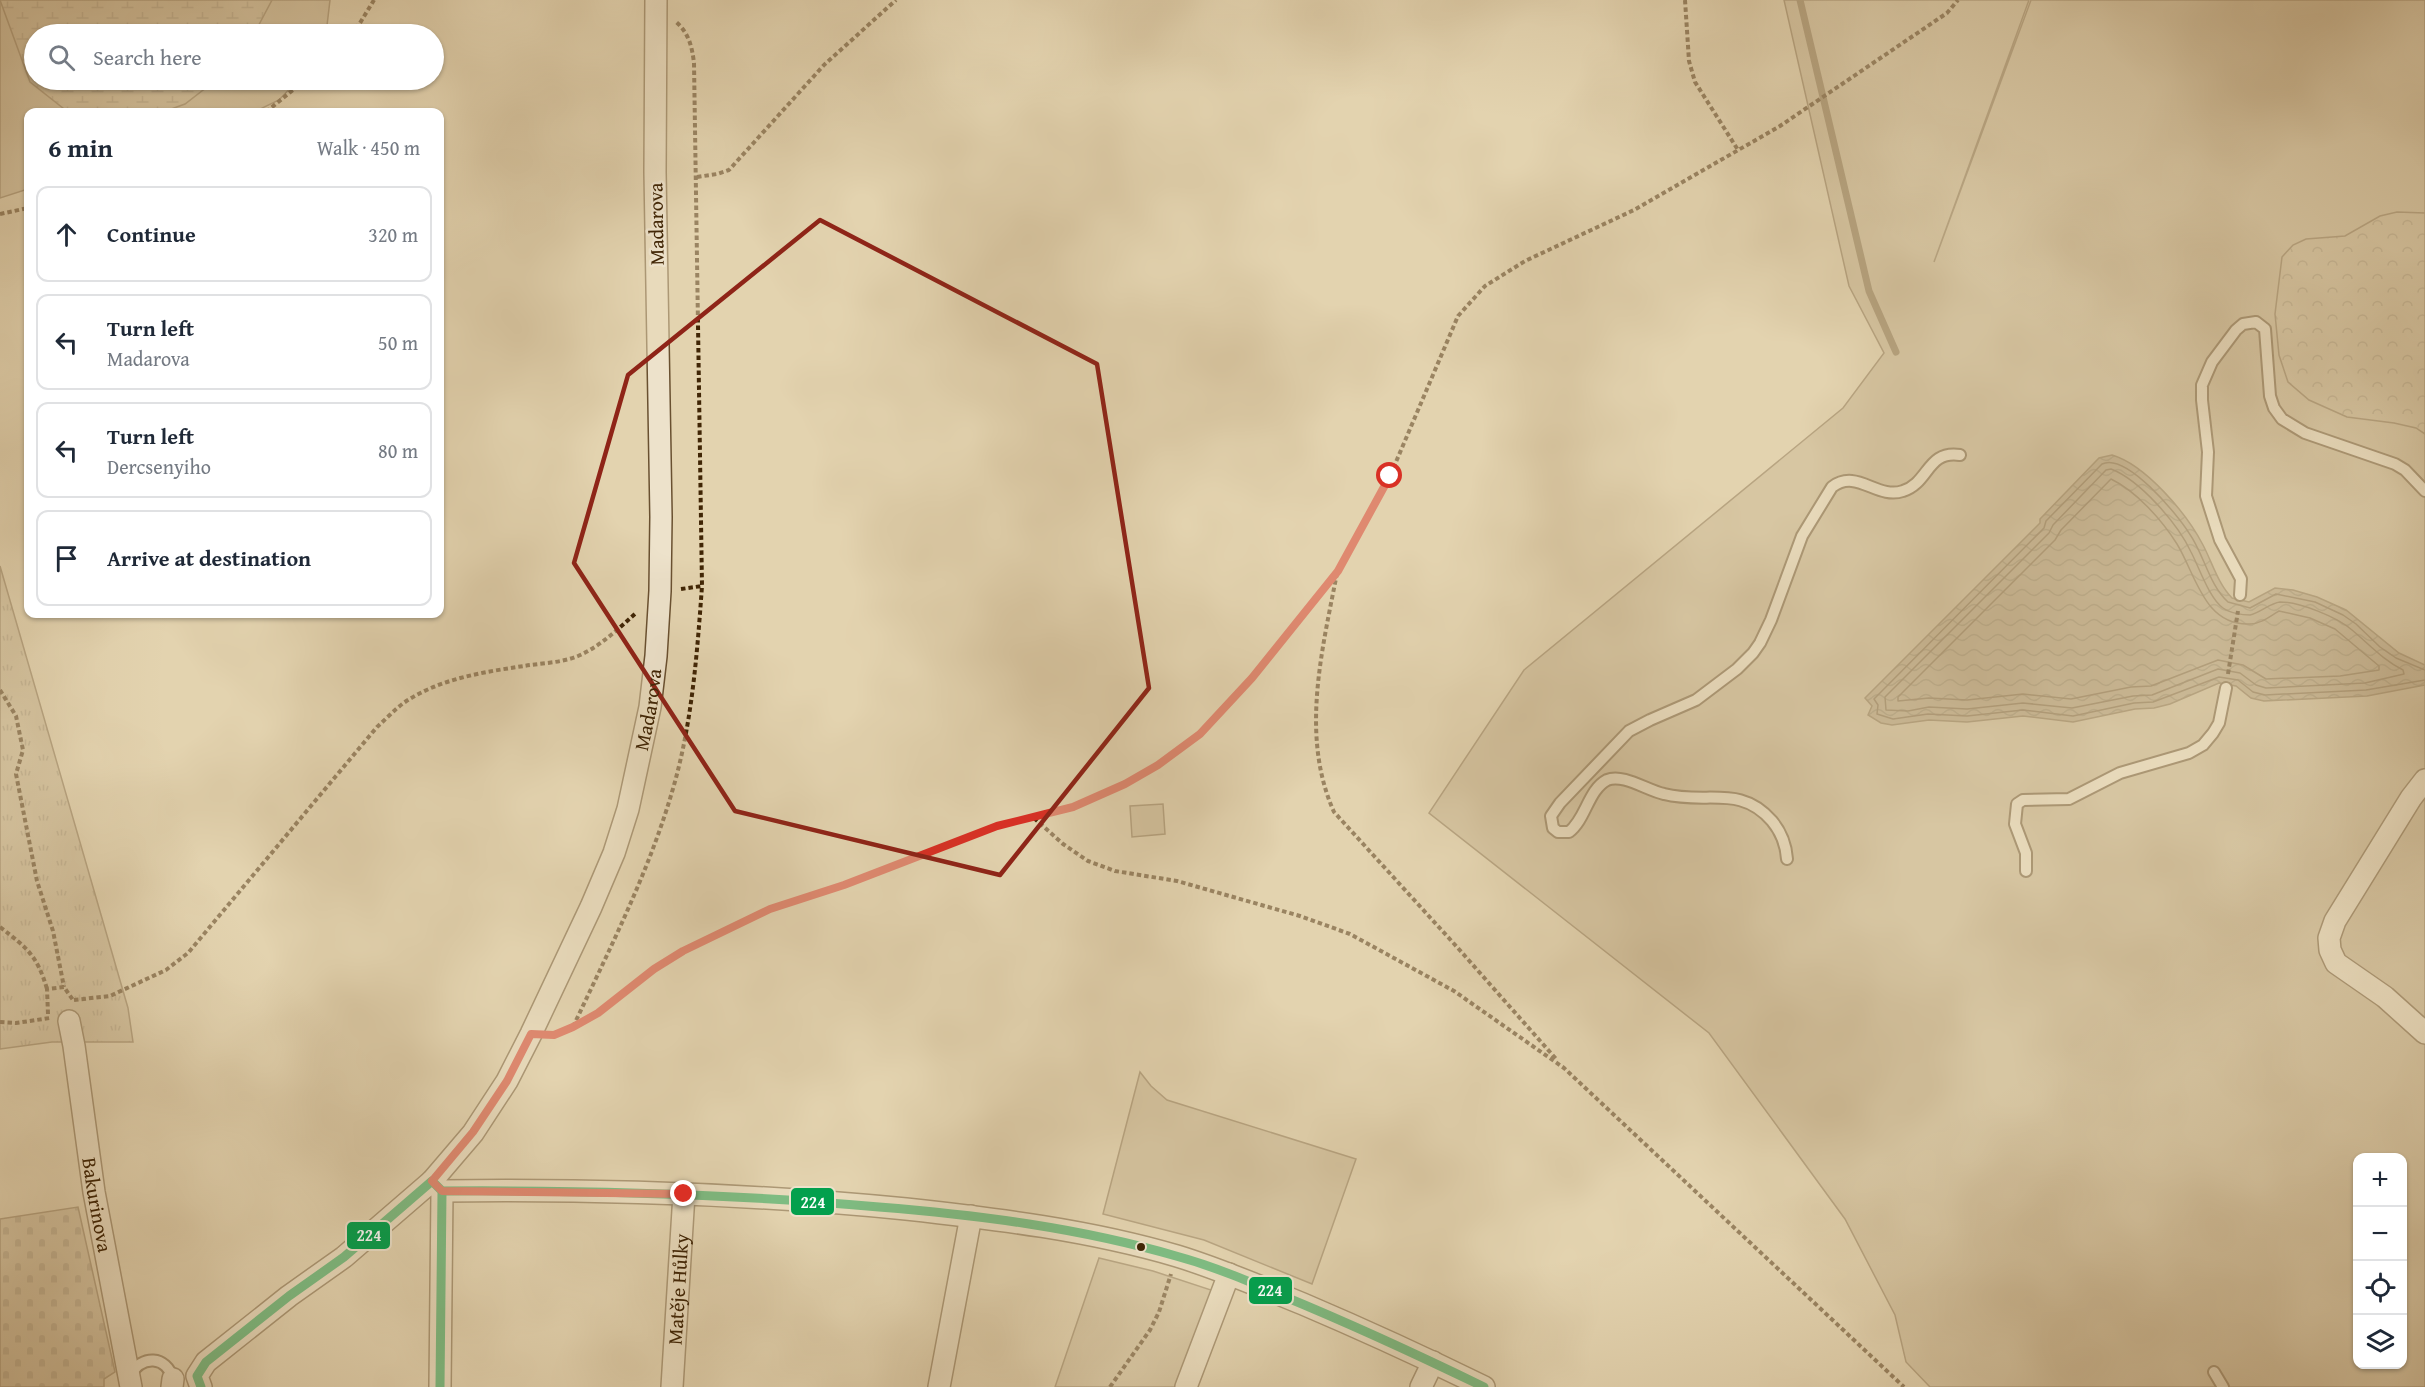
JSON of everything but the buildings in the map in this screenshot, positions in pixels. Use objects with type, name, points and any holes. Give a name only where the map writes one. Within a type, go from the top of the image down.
[{"type":"street","name":"Madarova","points":[[201,1387],[197,1376],[206,1362],[289,1296],[437,1186],[507,1081],[591,907],[614,853],[628,809],[650,707],[660,591],[661,517],[655,172],[656,0]]},
{"type":"street","points":[[2425,780],[2411,798],[2335,921],[2329,938],[2330,950],[2336,963],[2385,997],[2425,1033]]},
{"type":"street","name":"Bakurinova","points":[[63,1013],[74,1046],[94,1192],[130,1381]]},
{"type":"street","points":[[440,1387],[437,1186],[780,1198],[970,1216],[1067,1230],[1176,1256],[1228,1274],[1329,1315],[1484,1387]]},
{"type":"street","name":"Matěje Hůlky","points":[[672,1387],[684,1194]]},
{"type":"street","points":[[939,1387],[970,1216]]},
{"type":"street","points":[[1186,1387],[1228,1274]]},
{"type":"street","points":[[1421,1387],[1433,1362]]},
{"type":"lane","points":[[2240,595],[2241,579],[2220,540],[2205,496],[2208,452],[2202,385],[2206,372],[2235,330],[2243,324],[2256,322],[2265,329],[2270,396],[2274,408],[2282,419],[2306,433],[2395,464],[2425,491]]},
{"type":"lane","points":[[1787,859],[1785,842],[1778,828],[1757,806],[1740,799],[1676,796],[1649,790],[1624,780],[1611,779],[1600,786],[1579,823],[1569,832],[1563,833],[1553,828],[1551,816],[1560,803],[1629,731],[1695,700],[1737,669],[1753,653],[1772,620],[1802,536],[1832,487],[1838,482],[1852,479],[1887,492],[1902,492],[1915,486],[1931,465],[1943,456],[1960,456]]},
{"type":"lane","points":[[2026,872],[2026,853],[2015,824],[2017,804],[2022,800],[2068,799],[2120,773],[2189,753],[2203,745],[2216,728],[2226,687]]},
{"type":"lane","points":[[130,1381],[135,1367],[142,1362],[152,1360],[164,1363],[171,1371],[173,1383]]},
{"type":"lane","points":[[2214,1372],[2223,1387]]},
{"type":"path","points":[[360,24],[374,0]]},
{"type":"path","points":[[698,177],[729,170],[824,65],[896,0]]},
{"type":"path","points":[[1685,0],[1689,61],[1695,82],[1738,150]]},
{"type":"path","points":[[531,1034],[554,1035],[573,1027],[598,1013],[654,969],[683,951],[770,909],[844,885],[997,826],[1073,807],[1125,784],[1158,765],[1200,734],[1252,678],[1338,571],[1390,476],[1458,316],[1485,286],[1525,261],[1634,210],[1780,126],[1947,13],[1958,0]]},
{"type":"path","points":[[271,108],[293,90]]},
{"type":"path","points":[[0,214],[24,209]]},
{"type":"path","points":[[1338,571],[1317,692],[1316,746],[1324,790],[1334,812],[1564,1068],[1904,1387]]},
{"type":"path","points":[[0,1022],[16,1023],[63,1013],[110,996],[166,970],[188,953],[377,727],[404,703],[430,688],[454,680],[577,657],[599,646],[660,591]]},
{"type":"path","points":[[2226,687],[2240,595]]},
{"type":"path","points":[[0,690],[16,716],[23,750],[16,774],[37,880],[53,931],[64,987]]},
{"type":"path","points":[[1034,817],[1063,844],[1088,861],[1115,871],[1178,881],[1299,916],[1350,934],[1454,991],[1564,1068]]},
{"type":"path","points":[[0,927],[31,953],[41,966],[47,989]]},
{"type":"path","points":[[1110,1387],[1140,1345],[1159,1312],[1176,1256]]},
{"type":"highlighted area","points":[[820,220],[1097,364],[1149,688],[1000,875],[735,811],[574,563],[628,375]]},
{"type":"green space","points":[[0,0],[330,0],[327,24],[24,24],[24,90],[288,90],[279,100],[262,108],[24,108],[24,190],[0,198]]},
{"type":"green space","points":[[0,0],[272,0],[259,24],[24,24],[24,66]]},
{"type":"green space","points":[[1784,0],[2029,0],[1934,262],[2031,0],[2425,0],[2425,1387],[1930,1387],[1906,1362],[1895,1315],[1845,1219],[1709,1033],[1429,813],[1524,670],[1843,408],[1884,353],[1849,286]]},
{"type":"green space","points":[[40,90],[203,90],[185,104],[174,108],[63,108]]},
{"type":"green space","points":[[2397,212],[2425,213],[2425,434],[2416,428],[2394,423],[2347,417],[2309,400],[2288,382],[2279,355],[2275,314],[2282,257],[2293,245],[2306,239],[2345,236],[2380,216]]},
{"type":"green space","points":[[0,566],[128,1008],[133,1042],[52,1042],[0,1049]]},
{"type":"green space","points":[[1163,804],[1165,834],[1132,837],[1130,806]]},
{"type":"green space","points":[[1140,1072],[1167,1100],[1356,1159],[1312,1284],[1204,1240],[1103,1214]]},
{"type":"green space","points":[[78,1207],[115,1372],[104,1379],[104,1387],[0,1387],[0,1219]]},
{"type":"green space","points":[[1099,1258],[1153,1271],[1211,1290],[1212,1294],[1177,1387],[1055,1387]]},
{"type":"water","points":[[2112,455],[2125,460],[2152,480],[2187,519],[2219,580],[2232,598],[2249,602],[2275,588],[2293,590],[2317,597],[2346,610],[2399,653],[2425,665],[2425,685],[2367,696],[2264,701],[2251,698],[2236,686],[2219,683],[2170,704],[2073,722],[2023,716],[1967,722],[1929,720],[1892,725],[1881,723],[1868,715],[1872,706],[1865,698],[2040,523],[2040,519],[2099,458]]},
{"type":"waterway","points":[[1800,0],[1869,291],[1896,352]]},
{"type":"transit line","name":"224","points":[[201,1387],[197,1376],[206,1362],[289,1296],[344,1257],[432,1181],[442,1191],[606,1192],[770,1199],[954,1214],[1066,1230],[1140,1246],[1217,1269],[1359,1329],[1484,1387]]},
{"type":"transit line","name":"224","points":[[440,1387],[442,1191]]},
{"type":"route","points":[[684,1194],[442,1191],[432,1181],[473,1132],[507,1081],[531,1034],[554,1035],[573,1027],[598,1013],[654,969],[683,951],[720,931],[770,909],[844,885],[997,826],[1073,807],[1125,784],[1158,765],[1200,734],[1226,708],[1338,571],[1390,476]]}]
